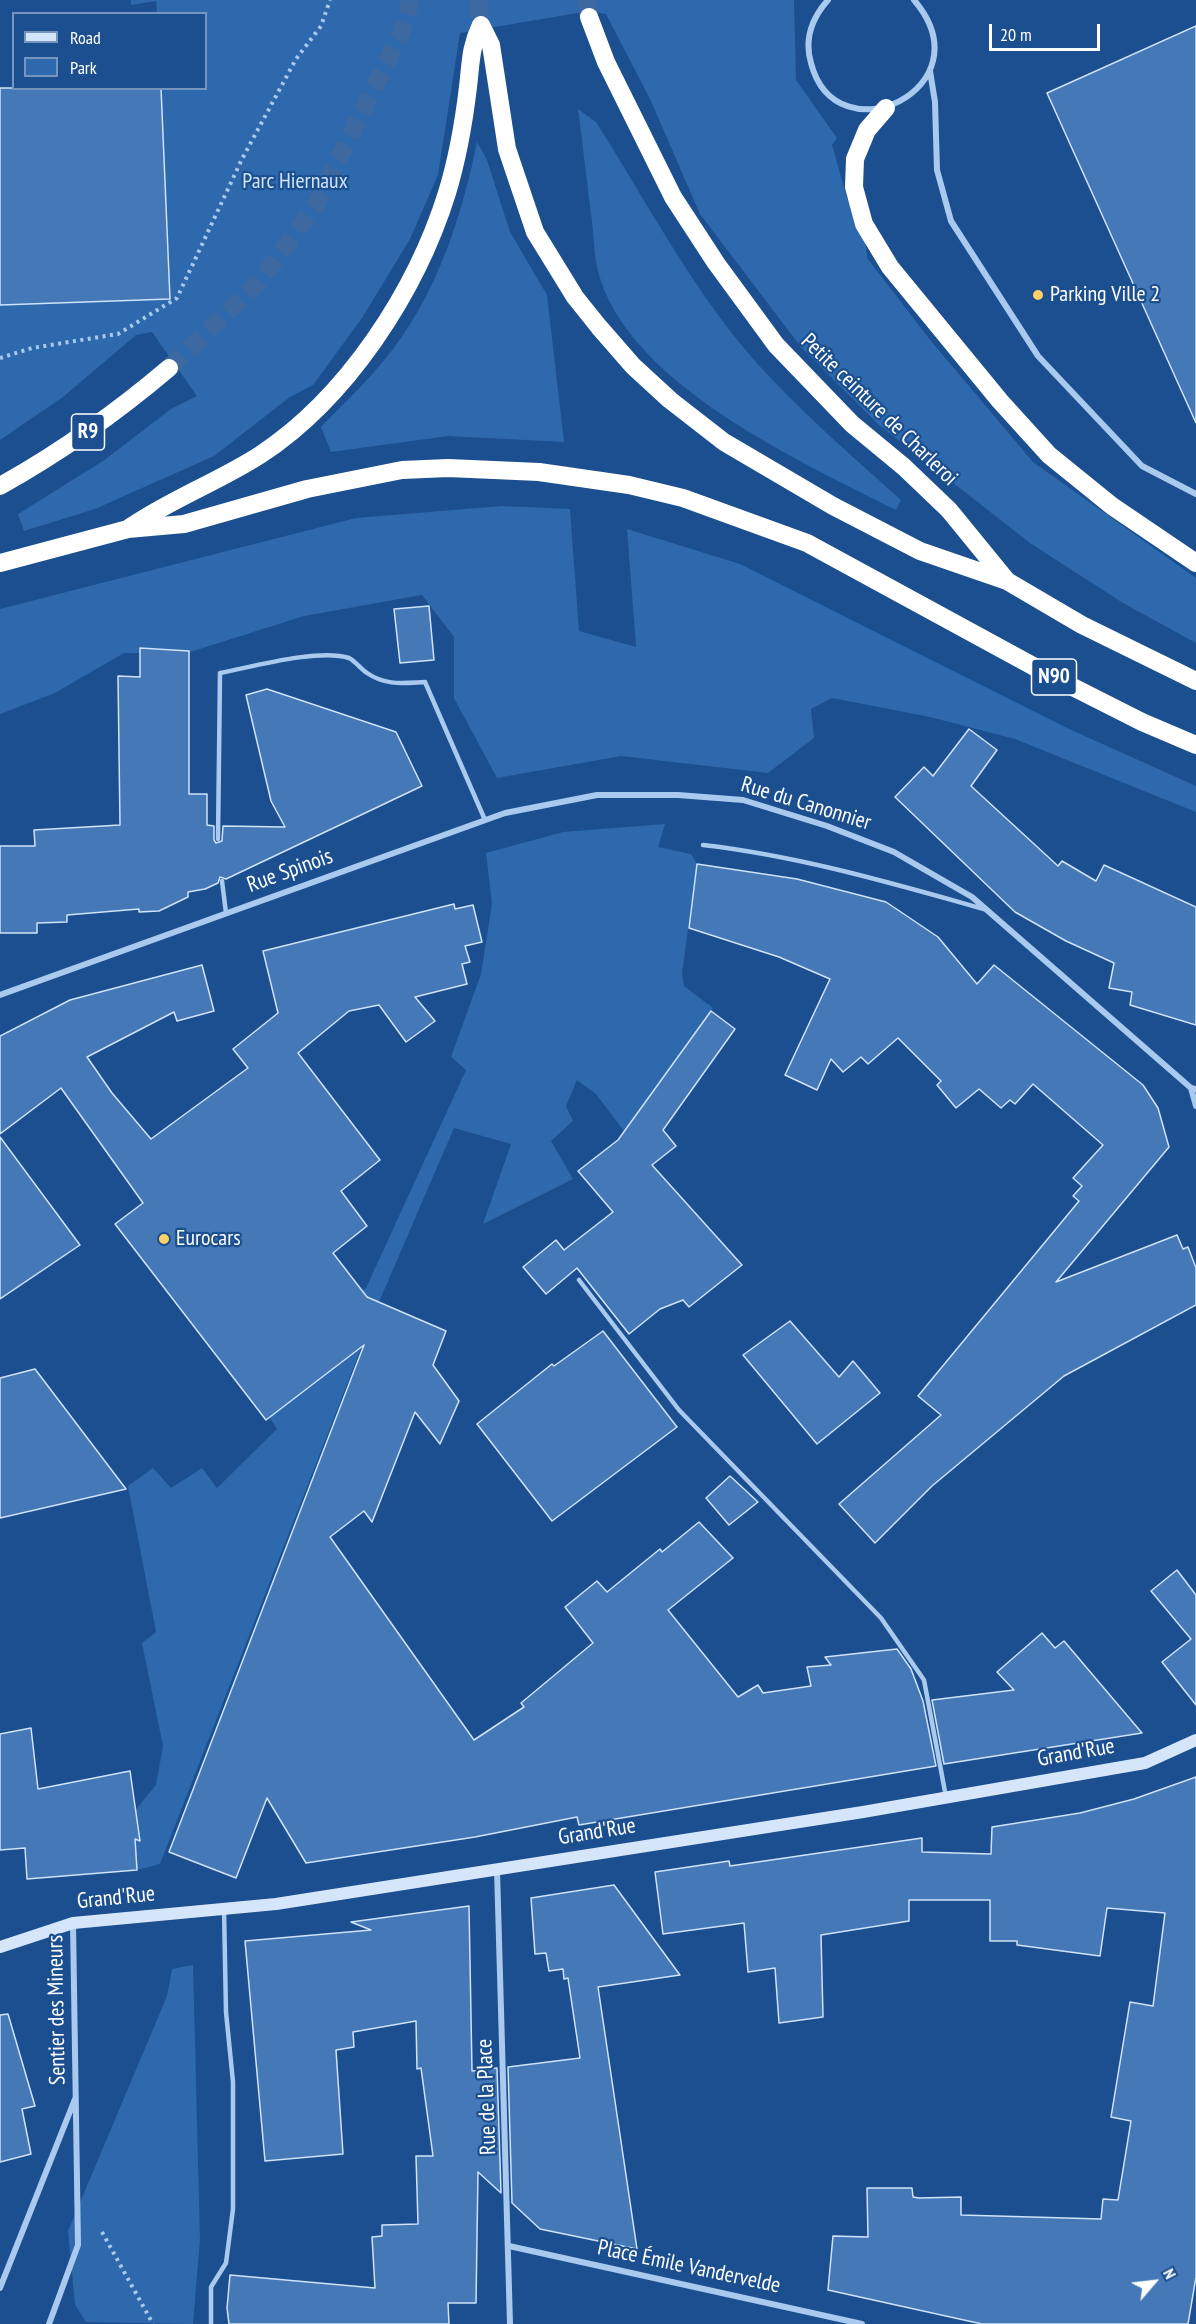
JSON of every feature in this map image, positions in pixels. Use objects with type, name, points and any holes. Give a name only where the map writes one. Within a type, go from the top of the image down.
[{"type":"highway","name":"Petite ceinture de Charleroi","points":[[589,16],[618,89],[673,197],[716,263],[776,345],[852,424],[904,467],[949,510],[1007,581]]},
{"type":"highway","points":[[0,563],[128,529],[154,511],[261,455],[320,405],[362,355],[401,299],[418,268],[447,192],[468,88],[470,48],[481,25],[491,45],[507,149],[536,232],[575,297],[633,366],[670,400],[724,442],[833,506],[920,552],[1007,581]]},
{"type":"highway","points":[[886,108],[867,130],[855,159],[854,187],[864,224],[890,267],[1000,401],[1049,454],[1112,506],[1196,563]]},
{"type":"highway","name":"R9","points":[[0,486],[113,415],[169,368]]},
{"type":"highway","name":"N90","points":[[128,529],[184,524],[307,489],[402,470],[448,468],[539,472],[629,485],[683,498],[807,543],[1055,678],[1142,722],[1196,745]]},
{"type":"highway","name":"N90","points":[[1007,581],[1082,625],[1196,681]]},
{"type":"street","points":[[828,0],[819,10],[810,30],[808,52],[813,73],[826,91],[843,104],[864,109],[886,108],[913,94],[930,70]]},
{"type":"street","points":[[914,0],[926,14],[932,28],[934,42],[930,70],[935,102],[937,170],[951,221],[1038,356],[1142,466],[1196,494]]},
{"type":"street","name":"Rue Spinois","points":[[0,995],[505,813],[597,795]]},
{"type":"street","name":"Rue du Canonnier","points":[[597,795],[678,795],[743,800],[827,826],[894,852],[972,897],[1194,1088]]},
{"type":"street","points":[[1194,1088],[1196,1106]]},
{"type":"street","name":"Grand'Rue","points":[[0,1947],[73,1923],[276,1904],[1145,1763],[1196,1740]]},
{"type":"street","name":"Rue de la Place","points":[[497,1869],[510,2324]]},
{"type":"street","name":"Sentier des Mineurs","points":[[50,2324],[78,2245],[73,1923]]},
{"type":"street","name":"Sentier des Mineurs","points":[[0,2288],[76,2096]]},
{"type":"street","name":"Place Émile Vandervelde","points":[[509,2246],[862,2324]]},
{"type":"lane","points":[[218,839],[220,673],[279,661],[322,656],[350,658],[367,674],[390,684],[425,681],[485,820]]},
{"type":"lane","name":"Rue du Canonnier","points":[[703,845],[757,851],[835,869],[986,910]]},
{"type":"lane","points":[[222,881],[226,913]]},
{"type":"lane","points":[[579,1280],[678,1410],[881,1618],[924,1680],[946,1797]]},
{"type":"lane","points":[[211,2324],[211,2287],[226,2263],[233,2209],[232,2082],[226,2012],[224,1909]]},
{"type":"path","points":[[0,358],[32,348],[118,334],[177,298],[242,159],[296,59],[321,26],[330,0]]},
{"type":"path","points":[[101,2225],[103,2237],[153,2324]]},
{"type":"green space","name":"Parc Hiernaux","points":[[131,0],[794,0],[796,80],[837,138],[832,145],[847,198],[864,224],[867,258],[931,341],[1033,462],[1196,578],[1196,643],[1123,603],[1030,543],[879,425],[801,347],[700,214],[650,99],[606,14],[589,11],[460,33],[438,175],[410,239],[362,318],[313,385],[290,397],[214,456],[95,509],[24,531],[18,514],[103,461],[171,409],[197,396],[152,332],[136,335],[63,397],[0,440],[0,303],[170,295],[160,90],[207,90],[207,12],[157,12],[156,1],[131,5]]},
{"type":"green space","points":[[578,109],[596,122],[688,271],[721,319],[784,392],[901,500],[896,510],[767,443],[680,383],[643,349],[615,311],[598,271]]},
{"type":"green space","points":[[477,142],[487,160],[510,232],[547,295],[564,442],[448,436],[331,452],[321,427],[393,349],[409,326],[436,276],[464,197]]},
{"type":"green space","points":[[502,506],[570,509],[579,631],[636,647],[627,529],[740,564],[1069,729],[1196,786],[1196,812],[1015,739],[930,717],[832,698],[811,709],[814,738],[768,773],[621,756],[497,778],[454,698],[454,637],[422,595],[304,616],[187,653],[124,653],[55,693],[0,714],[0,609],[356,518]]},
{"type":"green space","points":[[665,824],[658,847],[691,854],[697,864],[682,973],[684,986],[713,1008],[626,1134],[596,1094],[577,1080],[566,1106],[573,1121],[551,1141],[573,1179],[483,1224],[511,1144],[454,1128],[379,1302],[160,1864],[137,1870],[133,1813],[156,1785],[163,1746],[142,1643],[156,1632],[128,1486],[153,1468],[171,1488],[202,1468],[217,1488],[277,1429],[257,1398],[304,1335],[366,1288],[466,1070],[451,1057],[481,974],[492,904],[486,853],[563,832]]},
{"type":"green space","points":[[193,1965],[200,2239],[193,2324],[86,2322],[75,2305],[68,2231],[167,1996],[172,1969]]},
{"type":"building","points":[[1196,26],[1196,423],[1047,93]]},
{"type":"building","points":[[0,88],[12,88],[12,90],[161,90],[170,299],[0,305]]},
{"type":"building","points":[[429,606],[434,660],[400,663],[394,609]]},
{"type":"building","points":[[140,648],[189,651],[189,794],[207,794],[207,825],[214,826],[216,843],[222,841],[223,826],[285,827],[271,801],[246,695],[267,689],[396,732],[422,786],[226,879],[220,877],[218,883],[205,889],[188,892],[188,897],[159,911],[139,912],[139,909],[67,915],[67,922],[37,923],[37,933],[0,933],[0,846],[35,846],[34,830],[120,825],[118,676],[140,677]]},
{"type":"building","points":[[969,729],[997,750],[971,786],[1058,866],[1062,861],[1096,881],[1104,865],[1196,907],[1196,1025],[1130,1005],[1132,992],[1109,988],[1114,963],[1066,941],[1015,912],[895,797],[924,767],[933,776]]},
{"type":"building","points":[[697,864],[797,879],[886,902],[938,937],[977,984],[994,965],[1143,1085],[1158,1108],[1169,1147],[1056,1282],[1177,1235],[1183,1249],[1188,1247],[1196,1268],[1196,1305],[1064,1376],[932,1486],[875,1543],[839,1504],[941,1415],[918,1396],[1079,1201],[1073,1196],[1082,1186],[1073,1178],[1103,1145],[1033,1084],[1015,1104],[1010,1100],[1001,1108],[979,1089],[956,1108],[937,1085],[941,1081],[898,1038],[868,1064],[861,1057],[843,1072],[831,1059],[817,1090],[785,1075],[830,979],[779,957],[689,928]]},
{"type":"building","points":[[454,904],[455,909],[473,905],[482,942],[465,946],[470,962],[462,964],[467,984],[415,997],[435,1021],[406,1042],[379,1005],[349,1011],[298,1053],[380,1160],[341,1191],[367,1226],[333,1253],[367,1297],[446,1331],[433,1365],[459,1401],[440,1444],[415,1412],[372,1522],[364,1511],[330,1537],[474,1740],[524,1707],[521,1703],[593,1643],[565,1607],[597,1581],[607,1592],[660,1549],[662,1552],[699,1522],[733,1558],[668,1610],[738,1697],[758,1685],[763,1693],[811,1686],[807,1667],[831,1665],[825,1657],[897,1649],[911,1669],[923,1701],[936,1766],[579,1825],[577,1817],[475,1837],[306,1863],[267,1798],[236,1878],[169,1852],[364,1345],[266,1420],[115,1224],[143,1203],[61,1088],[0,1134],[0,1036],[70,1000],[202,965],[214,1011],[177,1021],[174,1012],[87,1057],[112,1093],[151,1139],[248,1068],[233,1049],[278,1013],[263,951]]},
{"type":"building","points":[[711,1011],[735,1029],[663,1130],[676,1146],[652,1165],[742,1265],[689,1307],[683,1300],[660,1309],[629,1334],[577,1268],[546,1294],[523,1267],[556,1240],[564,1250],[613,1212],[578,1171],[618,1140]]},
{"type":"building","points":[[0,1137],[80,1245],[0,1299]]},
{"type":"building","points":[[790,1321],[839,1377],[853,1361],[880,1393],[817,1444],[743,1355]]},
{"type":"building","points":[[603,1331],[677,1427],[552,1521],[477,1424],[552,1364],[554,1366]]},
{"type":"building","points":[[35,1369],[126,1489],[0,1518],[0,1378]]},
{"type":"building","points":[[730,1476],[758,1502],[729,1525],[706,1498]]},
{"type":"building","points":[[1177,1570],[1196,1595],[1196,1705],[1162,1662],[1191,1639],[1151,1591]]},
{"type":"building","points":[[1042,1633],[1055,1648],[1064,1641],[1142,1733],[944,1764],[932,1700],[1014,1690],[997,1672]]},
{"type":"building","points":[[31,1728],[38,1789],[130,1771],[140,1841],[135,1839],[137,1870],[27,1879],[25,1848],[0,1850],[0,1734]]},
{"type":"building","points":[[1196,1777],[1196,2277],[1188,2324],[982,2324],[828,2290],[833,2236],[868,2237],[867,2188],[912,2188],[913,2197],[919,2198],[961,2197],[961,2215],[1101,2219],[1103,2199],[1118,2200],[1131,2121],[1111,2117],[1130,2002],[1153,2006],[1165,1913],[1107,1908],[1100,1956],[1017,1945],[1017,1941],[990,1941],[990,1900],[909,1900],[909,1921],[821,1935],[823,2017],[779,2023],[775,1968],[748,1972],[744,1923],[663,1934],[655,1872],[729,1861],[730,1866],[922,1838],[922,1852],[991,1854],[992,1827],[1080,1813],[1134,1799]]},
{"type":"building","points":[[614,1885],[680,1975],[598,1987],[637,2249],[540,2229],[512,2203],[508,2067],[580,2058],[568,1978],[564,1979],[563,1969],[549,1971],[546,1953],[535,1954],[531,1898]]},
{"type":"building","points":[[469,1906],[472,2071],[497,2068],[501,2193],[478,2172],[476,2303],[448,2303],[449,2324],[229,2324],[227,2308],[230,2275],[375,2288],[372,2237],[382,2236],[382,2225],[418,2224],[416,2156],[433,2156],[421,2068],[417,2069],[416,2021],[353,2032],[354,2047],[336,2050],[343,2154],[265,2161],[245,1941],[371,1930],[351,1922]]},
{"type":"building","points":[[8,2014],[35,2106],[22,2109],[31,2154],[0,2162],[0,2015]]},
{"type":"tunnel","points":[[169,368],[258,283],[316,205],[403,29],[411,0]]},
{"type":"tunnel","points":[[478,0],[481,25]]},
{"type":"tunnel","points":[[586,0],[589,17]]},
{"type":"place","name":"Parking Ville 2","points":[[1038,295]]},
{"type":"place","name":"Eurocars","points":[[164,1239]]}]
